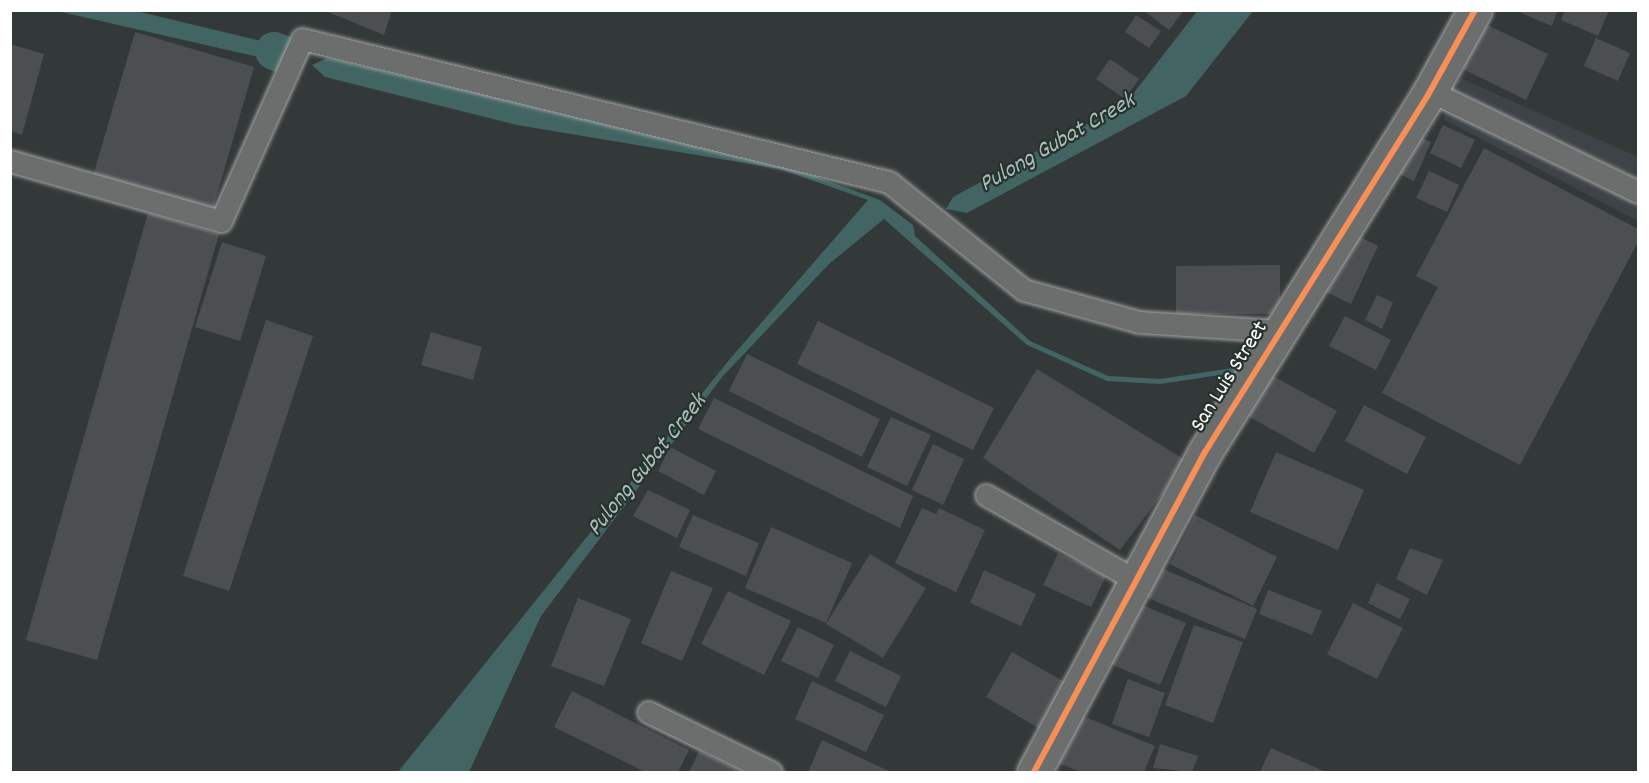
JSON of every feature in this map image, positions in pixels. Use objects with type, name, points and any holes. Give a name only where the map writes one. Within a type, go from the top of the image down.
[{"type":"street","name":"San Luis Street","points":[[1034,772],[1205,452],[1430,91],[1475,10]]},
{"type":"lane","points":[[10,160],[221,221],[302,39],[889,182],[1024,290],[1139,322],[1280,331]]},
{"type":"lane","points":[[1430,91],[1638,192]]},
{"type":"lane","points":[[986,495],[1137,581]]},
{"type":"lane","points":[[648,712],[771,772]]},
{"type":"shaded area","points":[[1460,78],[1638,157],[1638,221],[1443,119]]},
{"type":"water","name":"Pulong Gubat Creek","points":[[1198,10],[1253,11],[1186,96],[967,213],[946,209],[953,197],[1126,103]]},
{"type":"water","points":[[57,11],[136,11],[257,40],[274,51],[258,57]]},
{"type":"water","name":"Pulong Gubat Creek","points":[[327,58],[771,160],[880,200],[913,225],[915,236],[1030,341],[1108,376],[1160,379],[1239,367],[1240,372],[1160,384],[1107,381],[1027,345],[884,219],[829,264],[723,376],[541,616],[469,772],[398,772],[729,360],[868,200],[780,169],[517,125],[325,77],[312,65]]},
{"type":"building","points":[[323,10],[392,10],[384,35]]},
{"type":"building","points":[[1143,10],[1184,10],[1169,30]]},
{"type":"building","points":[[1514,10],[1558,10],[1552,26]]},
{"type":"building","points":[[1565,10],[1609,10],[1598,36],[1561,20]]},
{"type":"building","points":[[1136,15],[1161,31],[1149,48],[1125,32]]},
{"type":"building","points":[[1483,23],[1548,54],[1526,100],[1461,68]]},
{"type":"building","points":[[135,32],[254,67],[212,212],[93,176]]},
{"type":"building","points":[[1596,38],[1630,53],[1618,81],[1584,66]]},
{"type":"building","points":[[10,44],[44,54],[22,135],[10,131]]},
{"type":"building","points":[[1110,59],[1139,79],[1125,99],[1096,79]]},
{"type":"building","points":[[1443,125],[1475,140],[1461,168],[1430,153]]},
{"type":"building","points":[[1410,132],[1431,142],[1414,181],[1393,171]]},
{"type":"building","points":[[1484,148],[1638,229],[1638,242],[1520,465],[1382,393],[1438,287],[1416,276]]},
{"type":"building","points":[[1429,171],[1459,185],[1447,212],[1416,198]]},
{"type":"building","points":[[148,213],[219,234],[97,660],[26,640]]},
{"type":"building","points":[[1354,234],[1378,246],[1351,304],[1326,292]]},
{"type":"building","points":[[222,242],[266,256],[240,341],[195,327]]},
{"type":"building","points":[[1280,265],[1280,314],[1176,314],[1176,266]]},
{"type":"building","points":[[1377,295],[1393,302],[1382,329],[1365,320]]},
{"type":"building","points":[[1345,316],[1391,340],[1376,370],[1329,346]]},
{"type":"building","points":[[266,320],[313,336],[229,591],[183,576]]},
{"type":"building","points":[[818,321],[994,408],[973,450],[797,364]]},
{"type":"building","points":[[431,332],[482,347],[473,380],[421,365]]},
{"type":"building","points":[[747,354],[880,419],[862,457],[729,391]]},
{"type":"building","points":[[1037,369],[1187,461],[1120,550],[983,458]]},
{"type":"building","points":[[1271,375],[1337,411],[1314,453],[1248,416]]},
{"type":"building","points":[[714,398],[913,496],[900,528],[698,429]]},
{"type":"building","points":[[1364,405],[1426,437],[1407,474],[1345,441]]},
{"type":"building","points":[[891,417],[931,435],[907,486],[867,467]]},
{"type":"building","points":[[933,444],[964,459],[943,505],[912,490]]},
{"type":"building","points":[[670,447],[716,471],[704,495],[658,471]]},
{"type":"building","points":[[1276,452],[1364,490],[1338,550],[1250,512]]},
{"type":"building","points":[[648,490],[690,510],[677,538],[633,516]]},
{"type":"building","points":[[922,508],[936,514],[939,508],[985,530],[956,592],[895,563]]},
{"type":"building","points":[[693,515],[759,543],[746,576],[679,547]]},
{"type":"building","points":[[1195,515],[1277,557],[1253,606],[1170,564]]},
{"type":"building","points":[[771,527],[852,563],[826,623],[745,588]]},
{"type":"building","points":[[1410,548],[1443,560],[1427,595],[1396,579]]},
{"type":"building","points":[[1058,553],[1106,576],[1091,607],[1043,585]]},
{"type":"building","points":[[870,554],[926,588],[883,658],[826,624]]},
{"type":"building","points":[[1161,568],[1257,609],[1245,639],[1148,598]]},
{"type":"building","points":[[984,570],[1036,594],[1021,626],[970,603]]},
{"type":"building","points":[[671,571],[713,588],[682,661],[641,643]]},
{"type":"building","points":[[1377,583],[1410,599],[1400,619],[1368,603]]},
{"type":"building","points":[[1268,590],[1322,611],[1312,635],[1259,614]]},
{"type":"building","points":[[728,591],[791,621],[764,675],[701,644]]},
{"type":"building","points":[[578,598],[631,619],[604,686],[551,666]]},
{"type":"building","points":[[1137,603],[1186,623],[1160,685],[1111,664]]},
{"type":"building","points":[[1353,603],[1403,628],[1377,679],[1327,654]]},
{"type":"building","points":[[1194,625],[1243,642],[1213,723],[1165,705]]},
{"type":"building","points":[[798,627],[834,645],[818,678],[781,661]]},
{"type":"building","points":[[850,651],[901,676],[886,707],[835,681]]},
{"type":"building","points":[[1012,652],[1068,684],[1042,730],[986,697]]},
{"type":"building","points":[[1128,679],[1165,693],[1149,737],[1112,724]]},
{"type":"building","points":[[812,681],[884,715],[866,752],[795,719]]},
{"type":"building","points":[[572,691],[689,750],[678,772],[645,772],[554,727]]},
{"type":"building","points":[[1078,714],[1155,746],[1144,772],[1081,772],[1058,763]]},
{"type":"building","points":[[822,740],[891,772],[808,772]]},
{"type":"building","points":[[1160,744],[1198,756],[1192,772],[1153,768]]},
{"type":"building","points":[[1271,748],[1326,772],[1260,772]]},
{"type":"building","points":[[699,751],[743,772],[689,772]]},
{"type":"waterway","points":[[274,51],[285,55]]},
{"type":"cycle path","points":[[1034,772],[1205,452],[1428,95],[1475,10]]}]
